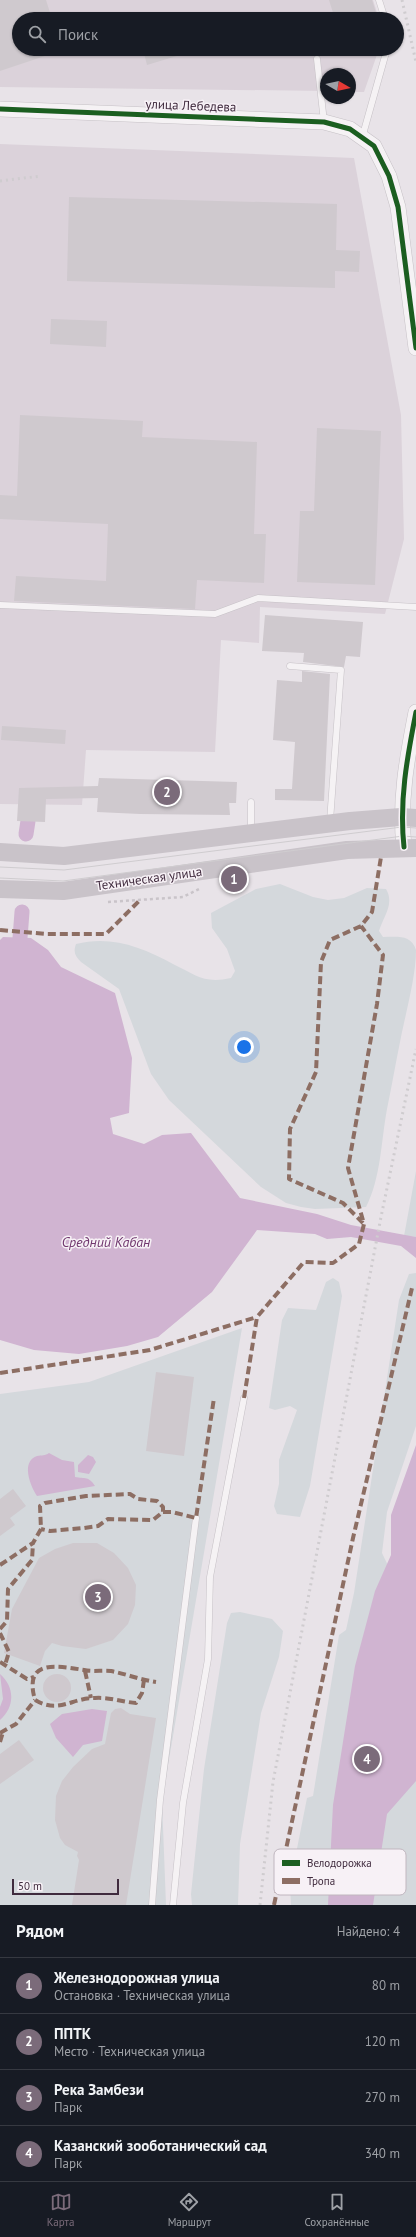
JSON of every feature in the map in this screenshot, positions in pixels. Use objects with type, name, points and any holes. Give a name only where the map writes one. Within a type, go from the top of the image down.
[{"type":"main road","points":[[0,852],[64,856],[330,823],[409,818]]},
{"type":"main road","name":"Техническая улица","points":[[0,889],[64,891],[347,850],[410,848]]},
{"type":"street","name":"улица Лебедева","points":[[0,109],[324,122],[350,129],[368,142]]},
{"type":"street","points":[[368,142],[390,176],[398,207],[416,348]]},
{"type":"street","points":[[410,848],[409,818],[404,774],[416,712]]},
{"type":"lane","points":[[380,0],[383,12]]},
{"type":"lane","points":[[368,142],[386,56]]},
{"type":"lane","points":[[317,58],[324,122]]},
{"type":"lane","points":[[0,605],[215,614],[258,598],[416,606]]},
{"type":"lane","points":[[290,666],[341,670],[330,823]]},
{"type":"lane","points":[[251,802],[251,833]]},
{"type":"lane","points":[[173,1905],[183,1803],[208,1660],[210,1577],[244,1398]]},
{"type":"lane","points":[[152,1905],[160,1800],[196,1518]]},
{"type":"shaded area","points":[[0,0],[373,0],[377,12],[12,12],[12,56],[377,56],[364,92],[356,92],[356,68],[320,68],[320,91],[0,87]]},
{"type":"shaded area","points":[[0,144],[354,158],[401,415],[404,539],[385,614],[260,607],[259,643],[221,640],[215,752],[86,750],[82,805],[0,804]]},
{"type":"shaded area","points":[[280,884],[313,897],[328,900],[344,898],[367,888],[386,889],[389,905],[379,931],[383,937],[398,937],[411,941],[416,950],[413,982],[387,1109],[378,1172],[366,1207],[315,1209],[301,1207],[286,1203],[261,1187],[169,1100],[151,1074],[119,989],[81,962],[75,954],[76,944],[102,941],[114,942],[126,944],[150,952],[200,977],[214,980],[231,978],[235,971],[227,949],[212,928],[211,913],[256,889]]},
{"type":"shaded area","points":[[416,1171],[416,1237],[404,1236]]},
{"type":"shaded area","points":[[416,1273],[416,1426],[387,1512],[382,1553],[393,1576],[416,1588],[416,1905],[291,1905],[291,1895],[406,1895],[406,1849],[297,1849],[307,1798],[313,1796],[339,1635],[346,1630],[354,1593],[399,1300],[409,1274]]},
{"type":"shaded area","points":[[333,1278],[339,1282],[342,1296],[310,1486],[300,1517],[277,1514],[274,1506],[279,1484],[279,1460],[297,1410],[290,1406],[275,1410],[269,1408],[282,1320],[288,1308],[316,1310],[326,1282]]},
{"type":"shaded area","points":[[242,1328],[162,1801],[166,1905],[0,1905],[0,1394],[89,1382]]},
{"type":"shaded area","points":[[240,1612],[272,1619],[283,1631],[279,1657],[261,1713],[240,1844],[238,1905],[192,1905],[191,1894],[204,1769],[227,1623],[231,1613]]},
{"type":"water","name":"Средний Кабан","points":[[3,937],[31,938],[48,950],[61,967],[115,993],[132,1058],[129,1113],[110,1118],[113,1134],[144,1144],[162,1135],[191,1133],[240,1198],[317,1214],[351,1225],[416,1237],[416,1258],[401,1246],[351,1237],[327,1239],[315,1234],[257,1230],[212,1292],[158,1337],[127,1346],[79,1354],[34,1350],[0,1340],[0,940]]},
{"type":"water","points":[[416,1445],[416,1781],[387,1814],[382,1849],[331,1849],[333,1805],[355,1666],[375,1591],[391,1555],[391,1515]]},
{"type":"water","points":[[49,1453],[62,1460],[74,1462],[75,1477],[89,1479],[95,1486],[37,1496],[28,1475],[29,1464],[32,1459],[37,1456]]},
{"type":"water","points":[[88,1455],[93,1457],[96,1462],[89,1474],[78,1472],[78,1465]]},
{"type":"water","points":[[0,1674],[5,1679],[11,1691],[11,1703],[5,1715],[0,1720],[0,1707],[3,1699]]},
{"type":"water","points":[[92,1709],[107,1711],[102,1741],[83,1745],[73,1757],[56,1738],[50,1724],[62,1714]]},
{"type":"water","points":[[328,1895],[375,1895],[373,1905],[328,1905]]},
{"type":"building","points":[[0,0],[46,0],[50,12],[12,12],[12,56],[45,56],[0,71]]},
{"type":"building","points":[[329,0],[372,0],[376,12],[333,12]]},
{"type":"building","points":[[145,56],[177,56],[147,65]]},
{"type":"building","points":[[69,197],[337,204],[336,250],[360,251],[359,272],[335,271],[335,288],[67,281]]},
{"type":"building","points":[[51,319],[107,321],[106,347],[50,344]]},
{"type":"building","points":[[20,415],[143,421],[142,437],[257,442],[254,534],[266,534],[264,583],[197,580],[195,609],[14,601],[16,576],[106,581],[108,524],[0,519],[0,495],[17,496]]},
{"type":"building","points":[[317,428],[381,431],[375,585],[297,582],[300,511],[314,511]]},
{"type":"building","points":[[265,615],[363,622],[360,657],[346,656],[344,667],[303,662],[304,653],[262,651]]},
{"type":"building","points":[[302,671],[330,674],[324,801],[275,800],[275,789],[292,789],[295,742],[273,740],[277,680],[302,682]]},
{"type":"building","points":[[2,726],[66,730],[65,744],[1,740]]},
{"type":"building","points":[[99,778],[237,782],[236,803],[229,803],[230,815],[140,814],[97,812],[98,798],[46,799],[45,822],[17,821],[19,788],[98,786]]},
{"type":"building","points":[[156,1372],[194,1377],[184,1456],[146,1451]]},
{"type":"building","points":[[13,1489],[26,1506],[10,1518],[15,1525],[0,1536],[0,1499]]},
{"type":"building","points":[[73,1543],[97,1543],[114,1553],[128,1568],[136,1585],[135,1605],[128,1624],[113,1640],[86,1649],[62,1646],[52,1643],[45,1651],[40,1666],[4,1653],[12,1609],[39,1558],[55,1549]]},
{"type":"building","points":[[57,1674],[67,1678],[71,1688],[67,1698],[57,1702],[47,1698],[43,1688],[47,1678]]},
{"type":"building","points":[[121,1708],[130,1714],[156,1718],[126,1905],[72,1905],[79,1860],[77,1856],[78,1852],[65,1845],[60,1838],[55,1820],[56,1796],[62,1781],[73,1767],[92,1749],[105,1744],[111,1713],[115,1709]]},
{"type":"building","points":[[19,1740],[34,1760],[0,1784],[0,1754]]},
{"type":"waterway","points":[[26,834],[28,821]]},
{"type":"waterway","points":[[20,938],[22,912]]},
{"type":"tram line","points":[[0,867],[64,870],[402,827],[416,828]]},
{"type":"tram line","points":[[0,878],[63,881],[403,836],[416,837]]},
{"type":"railway","points":[[402,0],[416,62]]},
{"type":"railway","points":[[0,181],[41,176]]},
{"type":"railway","points":[[260,1905],[273,1782],[381,1217],[416,1049]]},
{"type":"marked path","points":[[363,1223],[343,1203],[289,1179],[290,1129],[316,1072],[321,962],[330,940],[361,926],[372,912],[381,857]]},
{"type":"marked path","points":[[0,930],[47,934],[106,934],[140,900]]},
{"type":"marked path","points":[[244,1398],[257,1317],[304,1262],[333,1263],[359,1244],[364,1224],[348,1168],[377,1004],[383,955],[361,926]]},
{"type":"marked path","points":[[286,1849],[353,1538],[412,1288]]},
{"type":"marked path","points":[[0,1373],[150,1350],[257,1317]]},
{"type":"marked path","points":[[163,1512],[172,1512],[196,1518],[214,1398]]},
{"type":"marked path","points":[[0,1565],[33,1543],[41,1529],[40,1506],[45,1503],[86,1496],[130,1494],[138,1499],[157,1501],[163,1507],[163,1512],[153,1520],[108,1519],[98,1526],[50,1531],[41,1529]]},
{"type":"marked path","points":[[0,1629],[7,1621],[8,1589],[32,1560],[33,1543]]},
{"type":"marked path","points":[[0,1633],[9,1652],[5,1665]]},
{"type":"marked path","points":[[0,1662],[27,1679],[34,1677]]},
{"type":"marked path","points":[[144,1680],[142,1693],[136,1703],[105,1698],[95,1698],[79,1700],[58,1706],[51,1706],[35,1700],[33,1686],[34,1677],[38,1671],[45,1668],[54,1667],[91,1671],[111,1671],[156,1682]]},
{"type":"marked path","points":[[85,1671],[91,1698]]},
{"type":"marked path","points":[[0,1733],[16,1724],[35,1700]]},
{"type":"marked path","points":[[0,1742],[3,1732]]},
{"type":"marked path","points":[[274,1905],[276,1895]]},
{"type":"cycle path","points":[[0,109],[324,122],[350,129],[374,146],[389,176],[398,207],[416,348]]},
{"type":"cycle path","points":[[404,847],[402,813],[403,796],[416,712]]},
{"type":"place","name":"ППТК","points":[[167,792]]},
{"type":"place","name":"Железнодорожная улица","points":[[234,879]]},
{"type":"place","name":"Река Замбези","points":[[98,1597]]},
{"type":"place","name":"Казанский зооботанический сад","points":[[367,1759]]}]
